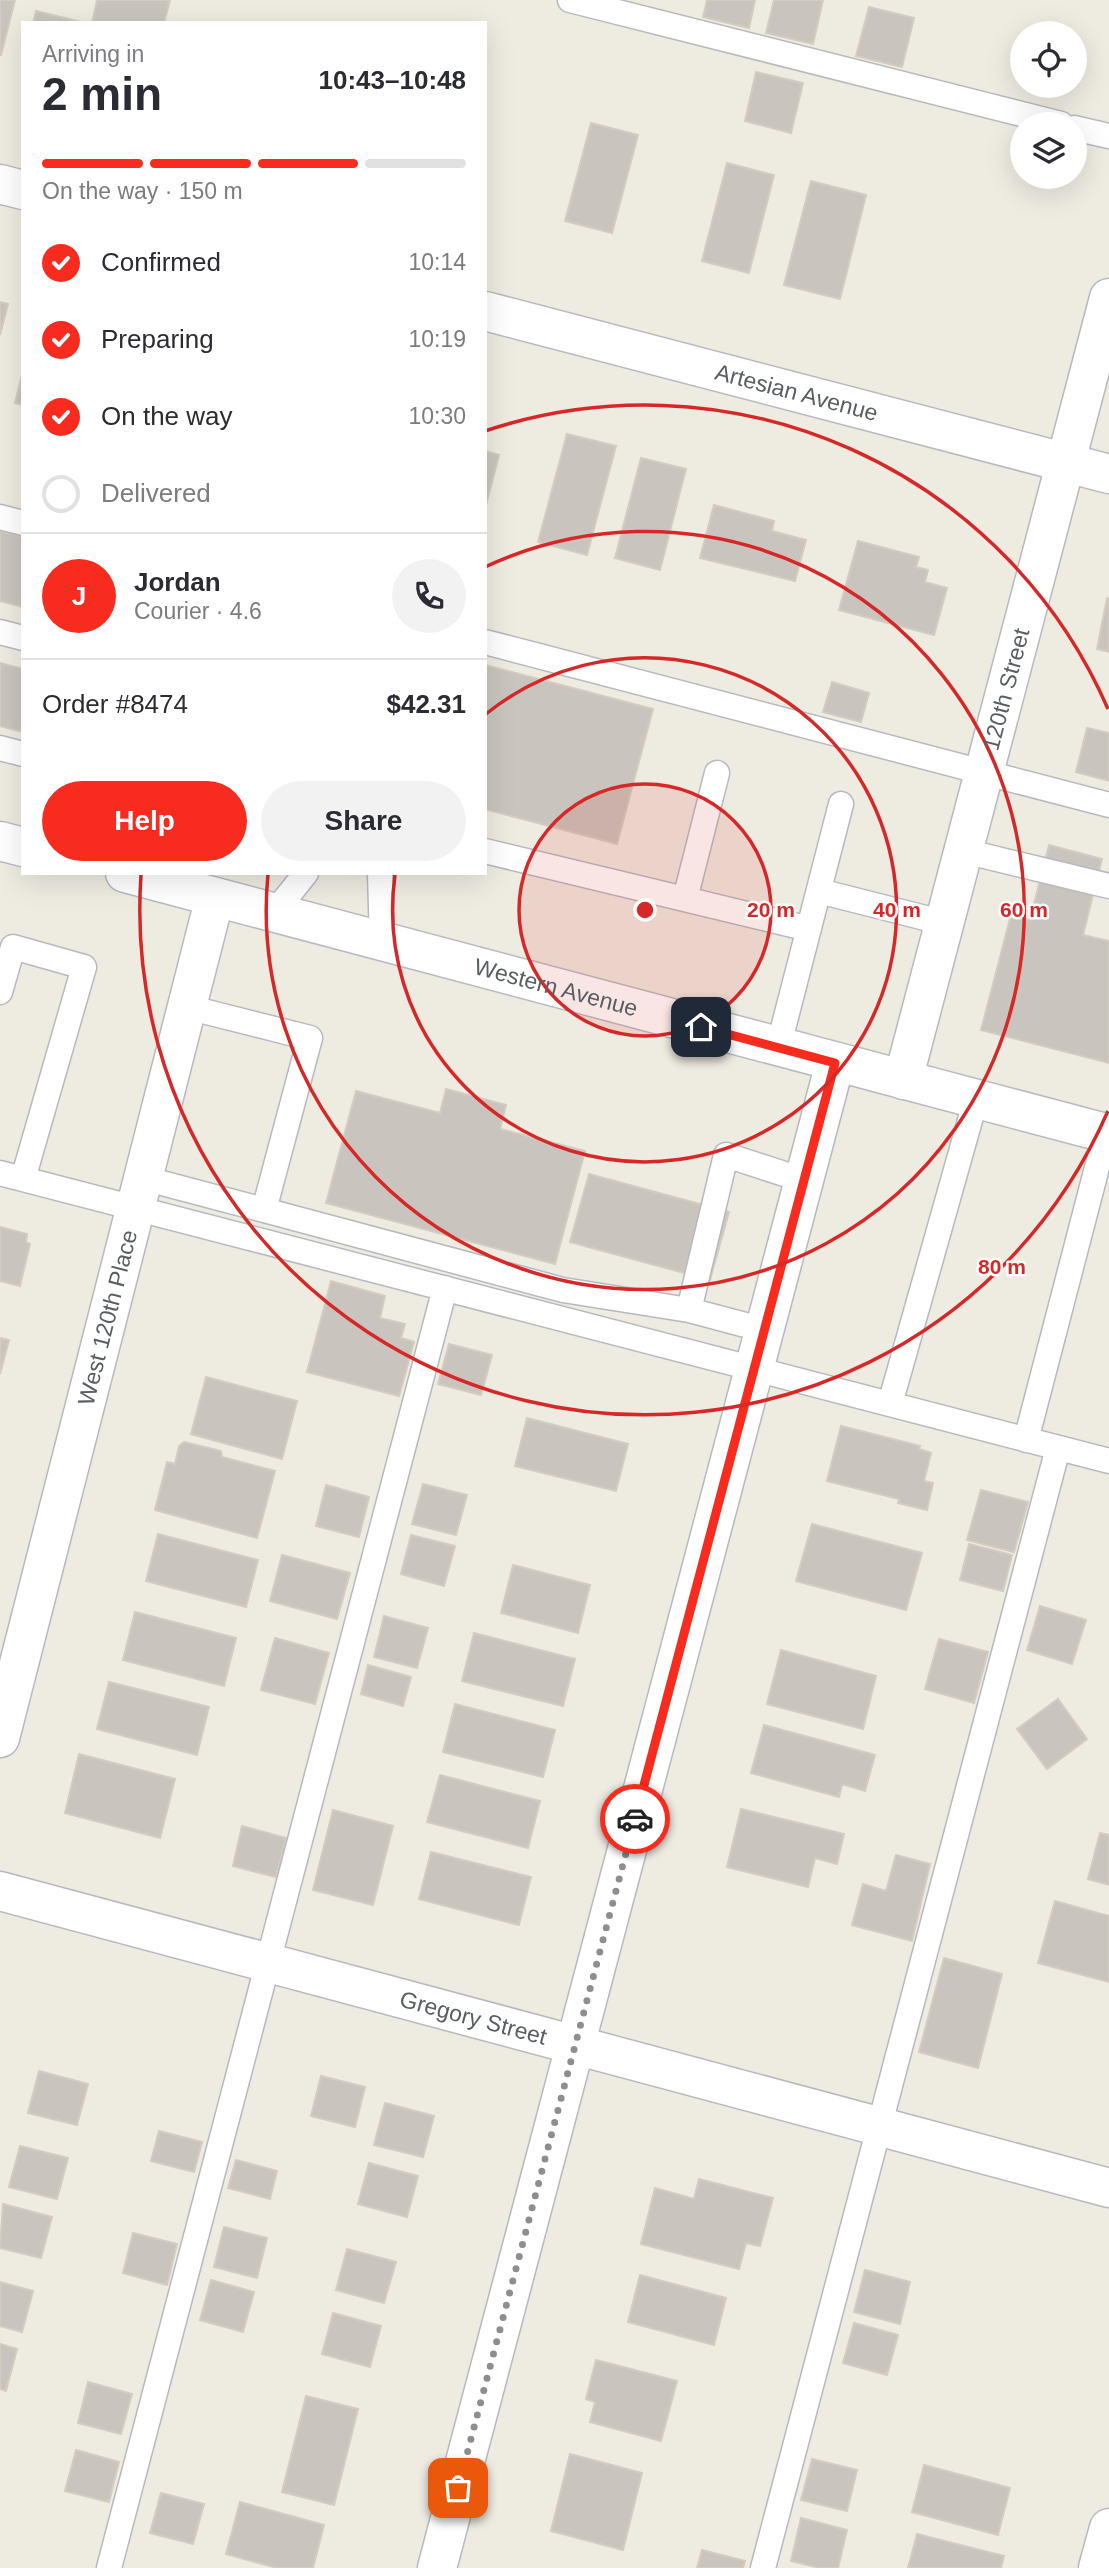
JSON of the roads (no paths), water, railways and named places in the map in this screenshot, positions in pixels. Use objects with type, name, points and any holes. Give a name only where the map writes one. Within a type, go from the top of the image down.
[{"type":"street","points":[[0,184],[21,189]]},
{"type":"street","name":"120th Street","points":[[904,1080],[1068,463],[1109,298]]},
{"type":"street","name":"Artesian Avenue","points":[[487,312],[1109,474]]},
{"type":"street","points":[[0,841],[21,846]]},
{"type":"street","name":"Western Avenue","points":[[132,875],[1107,1134]]},
{"type":"street","name":"West 120th Place","points":[[0,1738],[215,897]]},
{"type":"street","points":[[437,2568],[835,1063]]},
{"type":"street","name":"Gregory Street","points":[[0,1891],[1109,2188]]},
{"type":"street","points":[[1098,2568],[1109,2528]]},
{"type":"lane","points":[[570,0],[1013,112]]},
{"type":"lane","points":[[1087,131],[1109,136]]},
{"type":"lane","points":[[0,517],[21,522]]},
{"type":"lane","points":[[0,632],[21,637]]},
{"type":"lane","points":[[487,643],[1109,805]]},
{"type":"lane","points":[[0,748],[21,753]]},
{"type":"lane","points":[[685,899],[717,773]]},
{"type":"lane","points":[[778,1048],[841,804]]},
{"type":"lane","points":[[487,851],[809,929]]},
{"type":"lane","points":[[964,852],[1109,886]]},
{"type":"lane","points":[[274,913],[304,875]]},
{"type":"lane","points":[[380,875],[382,942]]},
{"type":"lane","points":[[819,891],[945,923]]},
{"type":"lane","points":[[0,992],[13,947],[84,967],[12,1176],[264,1210],[563,1290],[690,1310],[764,1329]]},
{"type":"lane","points":[[187,1007],[310,1038],[264,1210]]},
{"type":"lane","points":[[890,1404],[976,1099]]},
{"type":"lane","points":[[1026,1440],[1107,1134]]},
{"type":"lane","points":[[690,1310],[726,1154],[803,1180]]},
{"type":"lane","points":[[139,1193],[445,1288],[1109,1461]]},
{"type":"lane","points":[[109,2568],[445,1288]]},
{"type":"lane","points":[[763,2568],[1058,1448]]}]
